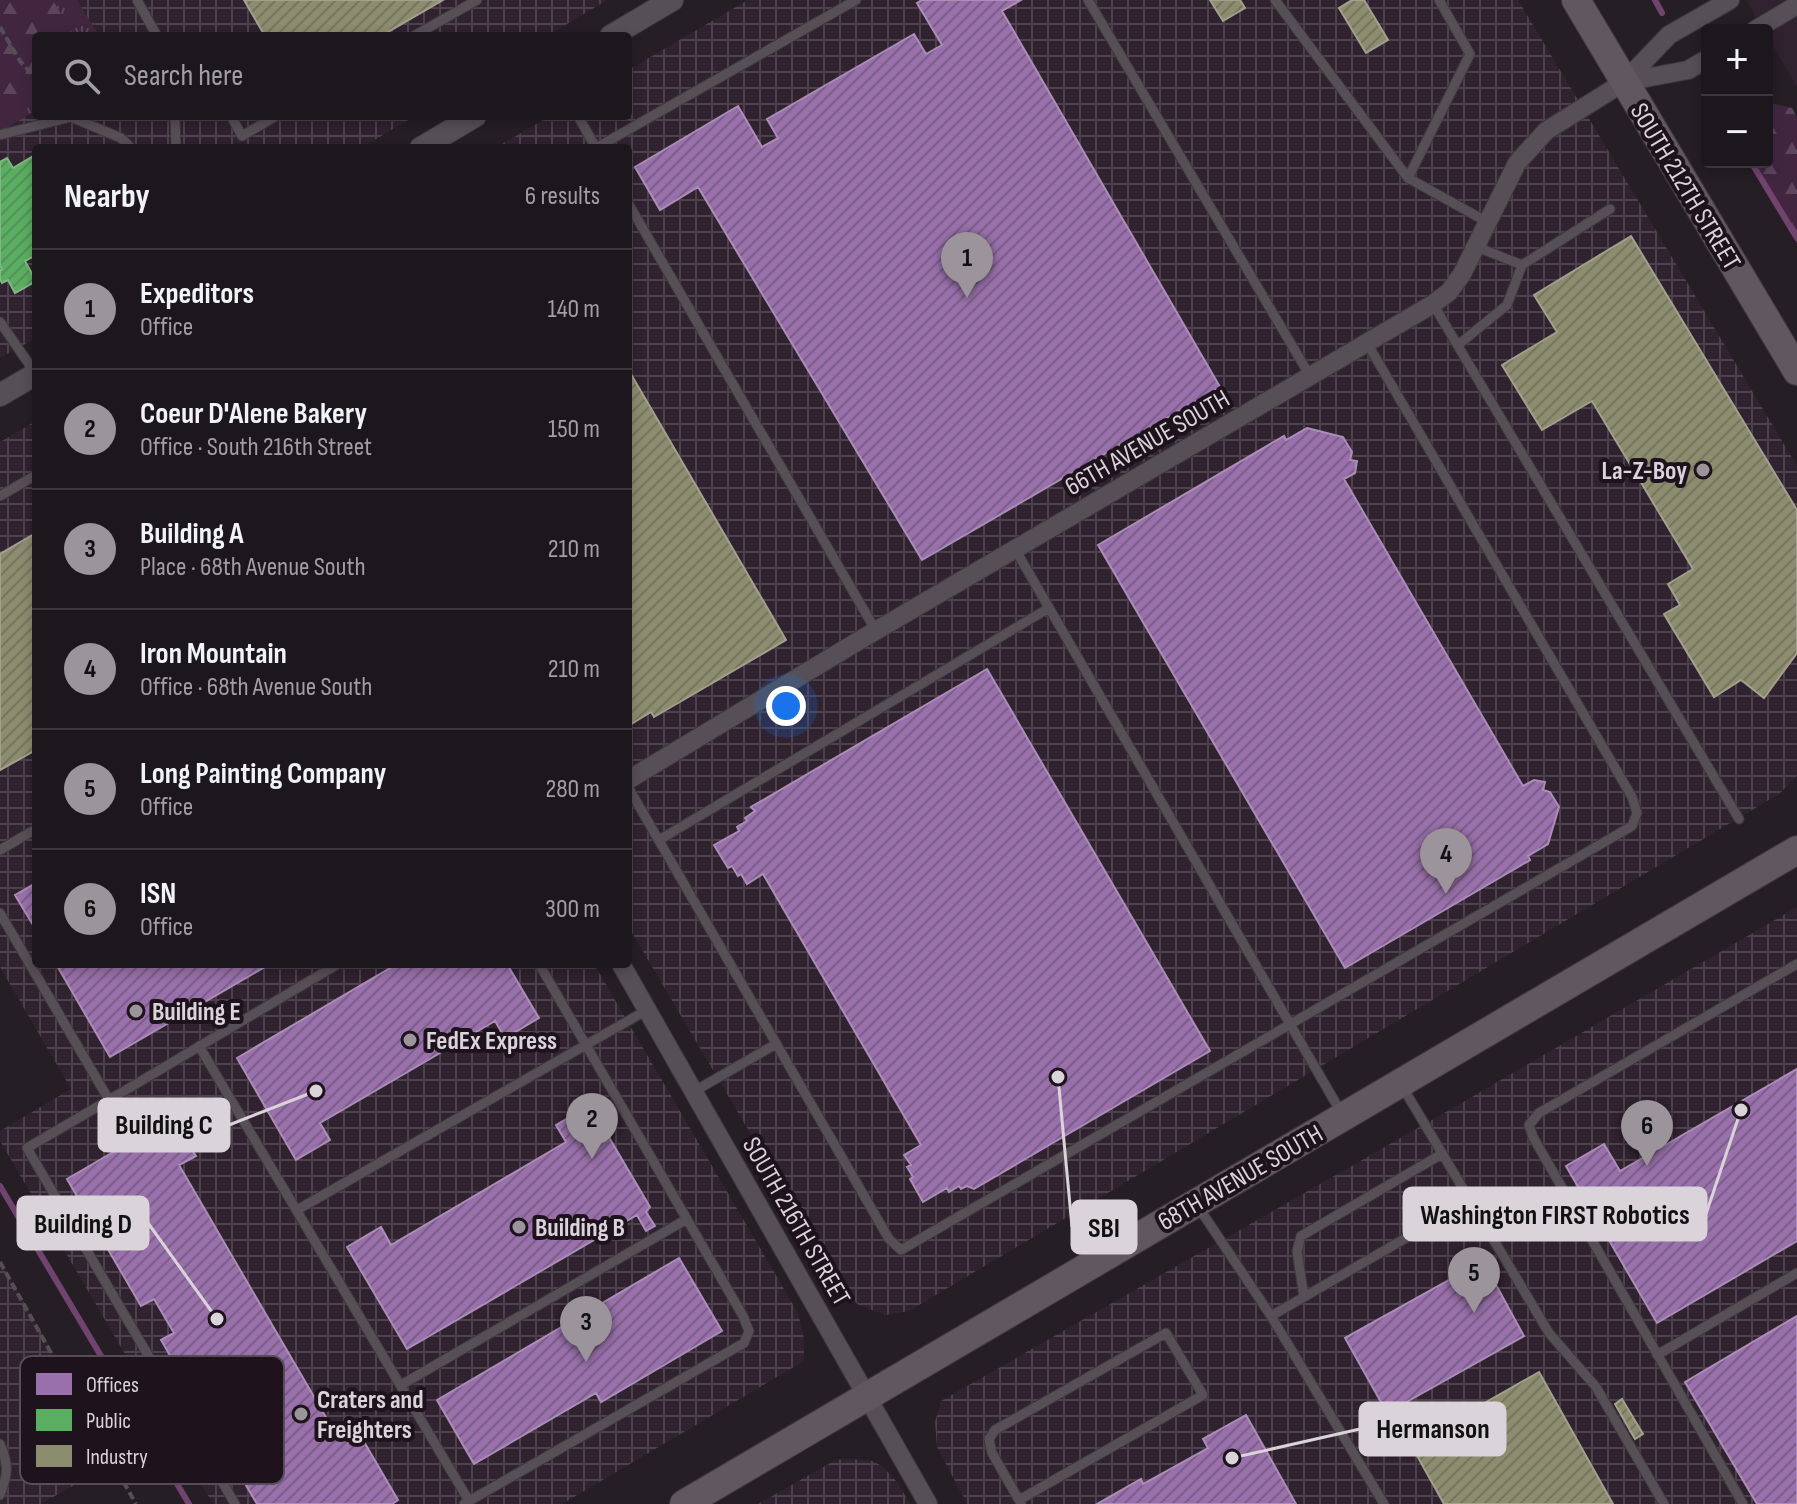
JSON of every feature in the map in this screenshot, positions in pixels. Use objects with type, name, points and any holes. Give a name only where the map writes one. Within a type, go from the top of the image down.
[{"type":"main road","name":"SOUTH 212TH STREET","points":[[1576,0],[1797,371]]},
{"type":"main road","name":"68TH AVENUE SOUTH","points":[[684,1504],[1797,850]]},
{"type":"street","points":[[618,32],[672,0]]},
{"type":"street","name":"66TH AVENUE SOUTH","points":[[632,778],[1433,304],[1449,292],[1462,274],[1517,163],[1530,147],[1546,131],[1624,82],[1669,35],[1730,0]]},
{"type":"street","points":[[1765,24],[1797,5]]},
{"type":"street","name":"66TH AVENUE SOUTH","points":[[1624,82],[1688,70],[1701,62]]},
{"type":"street","points":[[428,144],[468,120]]},
{"type":"street","points":[[0,395],[32,376]]},
{"type":"street","name":"SOUTH 216TH STREET","points":[[623,968],[928,1504]]},
{"type":"lane","points":[[137,0],[155,32]]},
{"type":"lane","points":[[421,32],[477,0]]},
{"type":"lane","points":[[603,144],[856,0]]},
{"type":"lane","points":[[1088,0],[1310,376]]},
{"type":"lane","points":[[1275,0],[1408,178],[1489,223]]},
{"type":"lane","points":[[1408,178],[1470,54],[1439,0]]},
{"type":"lane","points":[[0,135],[59,120]]},
{"type":"lane","points":[[78,120],[121,138],[127,144]]},
{"type":"lane","points":[[175,120],[176,144]]},
{"type":"lane","points":[[233,120],[242,136],[269,120]]},
{"type":"lane","points":[[580,120],[594,144]]},
{"type":"lane","points":[[1458,345],[1507,305],[1522,265],[1610,209]]},
{"type":"lane","points":[[632,210],[876,631]]},
{"type":"lane","points":[[1477,247],[1522,265]]},
{"type":"lane","points":[[1433,304],[1739,819]]},
{"type":"lane","points":[[0,322],[32,368]]},
{"type":"lane","points":[[632,794],[889,1239],[901,1250],[1632,826],[1637,813],[1632,797],[1367,343]]},
{"type":"lane","points":[[0,496],[32,477]]},
{"type":"lane","points":[[1015,549],[1344,1116]]},
{"type":"lane","points":[[659,840],[1049,608]]},
{"type":"lane","points":[[0,850],[32,831]]},
{"type":"lane","points":[[0,913],[32,968]]},
{"type":"lane","points":[[1743,1504],[1533,1137],[1529,1125],[1539,1113],[1797,964]]},
{"type":"lane","points":[[32,968],[109,1100]]},
{"type":"lane","points":[[149,1356],[27,1148],[331,968]]},
{"type":"lane","points":[[199,1046],[467,1502],[744,1343],[749,1331],[541,968]]},
{"type":"lane","points":[[297,1210],[647,1010]]},
{"type":"lane","points":[[693,1092],[776,1044]]},
{"type":"lane","points":[[1400,1083],[1549,1333],[1596,1387],[1664,1504]]},
{"type":"lane","points":[[1304,1297],[1297,1251],[1301,1236],[1442,1154]]},
{"type":"lane","points":[[1271,1316],[1470,1201]]},
{"type":"lane","points":[[1196,1203],[1271,1316],[1384,1504]]},
{"type":"lane","points":[[401,1385],[687,1219]]},
{"type":"lane","points":[[1657,1355],[1797,1273]]},
{"type":"lane","points":[[1166,1333],[1203,1395],[1020,1502],[992,1453],[989,1439],[995,1430],[1166,1333]]},
{"type":"lane","points":[[0,1444],[7,1461],[6,1479],[0,1495]]},
{"type":"lane","points":[[223,1484],[235,1504]]},
{"type":"path","points":[[0,27],[20,61],[32,74]]},
{"type":"path","points":[[0,1262],[53,1356]]},
{"type":"path","points":[[125,1484],[136,1504]]},
{"type":"shaded area","points":[[77,0],[607,0],[554,32],[97,32]]},
{"type":"shaded area","points":[[748,0],[1518,0],[1797,466],[1797,776],[1779,794],[909,1311],[886,1315],[860,1306],[845,1294],[632,933],[632,144],[502,144],[543,120],[632,120],[632,68]]},
{"type":"shaded area","points":[[1746,0],[1797,0],[1797,87],[1773,46],[1773,24],[1760,24]]},
{"type":"shaded area","points":[[32,112],[32,120],[408,120],[368,144],[32,144],[32,340],[0,358],[0,132]]},
{"type":"shaded area","points":[[32,423],[32,968],[596,968],[798,1313],[804,1338],[804,1361],[562,1504],[213,1504],[201,1484],[284,1484],[284,1356],[126,1356],[0,1141],[0,1131],[71,1089],[0,967],[0,442]]},
{"type":"shaded area","points":[[1797,907],[1797,1504],[967,1504],[937,1447],[935,1422],[941,1401]]},
{"type":"shaded area","points":[[0,1261],[55,1356],[20,1356],[20,1484],[76,1484],[41,1504],[0,1504]]},
{"type":"shaded area","points":[[870,1460],[882,1466],[898,1483],[910,1504],[758,1504],[834,1461]]},
{"type":"green space","points":[[0,0],[77,0],[97,32],[32,32],[32,112],[0,132]]},
{"type":"green space","points":[[0,0],[53,0],[72,32],[32,32],[32,85],[0,104]]},
{"type":"green space","points":[[1773,103],[1792,108],[1797,117],[1797,244],[1752,168],[1773,168]]},
{"type":"building: Offices","points":[[922,0],[1021,0],[1002,11],[1220,387],[922,560],[698,187],[660,210],[635,167],[738,106],[762,147],[778,138],[767,119],[914,34],[926,54],[942,45],[917,3]]},
{"type":"building: Offices","points":[[1307,428],[1343,437],[1352,452],[1350,460],[1357,461],[1355,473],[1344,479],[1523,786],[1534,780],[1545,782],[1543,790],[1550,792],[1559,807],[1548,844],[1528,856],[1530,860],[1345,968],[1098,545],[1284,436],[1286,440]]},
{"type":"building: Offices","points":[[987,669],[1210,1051],[974,1189],[967,1186],[961,1189],[959,1186],[949,1192],[947,1188],[923,1202],[910,1179],[913,1177],[907,1167],[911,1165],[904,1155],[921,1145],[763,874],[747,884],[732,866],[728,868],[714,845],[739,831],[737,827],[755,811],[751,807]]},
{"type":"building: Offices","points":[[32,885],[32,923],[15,895]]},
{"type":"building: Offices","name":"Building E","points":[[58,968],[263,968],[110,1057]]},
{"type":"building: Offices","points":[[390,968],[509,968],[539,1018],[505,1038],[495,1021],[320,1123],[330,1140],[296,1160],[237,1058]]},
{"type":"building: Offices","points":[[1797,1069],[1797,1241],[1657,1323],[1566,1166],[1604,1144],[1620,1171]]},
{"type":"building: Offices","name":"Building B","points":[[590,1105],[650,1207],[646,1212],[655,1226],[646,1231],[637,1215],[407,1349],[347,1247],[381,1227],[391,1245],[566,1142],[556,1125]]},
{"type":"building: Offices","points":[[173,1117],[196,1156],[179,1165],[338,1438],[356,1428],[398,1500],[392,1504],[257,1504],[245,1484],[284,1484],[284,1356],[170,1356],[161,1340],[174,1333],[154,1299],[141,1306],[67,1179]]},
{"type":"building: Offices","points":[[679,1258],[722,1331],[601,1402],[596,1393],[474,1464],[437,1400]]},
{"type":"building: Offices","points":[[1483,1261],[1524,1336],[1387,1413],[1345,1338]]},
{"type":"building: Offices","points":[[1797,1316],[1797,1504],[1757,1504],[1685,1382]]},
{"type":"building: Offices","points":[[1246,1415],[1296,1504],[1097,1504],[1141,1479],[1143,1484],[1208,1448],[1203,1439]]},
{"type":"building: Public","points":[[32,157],[32,257],[25,261],[32,274],[32,283],[15,293],[8,280],[2,283],[0,279],[0,162],[7,158],[13,168]]},
{"type":"building: Industry","points":[[244,0],[443,0],[388,32],[263,32]]},
{"type":"building: Industry","points":[[1210,0],[1240,0],[1245,8],[1223,21]]},
{"type":"building: Industry","points":[[1352,0],[1364,0],[1388,40],[1366,53],[1339,8]]},
{"type":"building: Industry","name":"La-Z-Boy","points":[[1631,236],[1797,510],[1797,653],[1764,698],[1741,680],[1714,697],[1664,614],[1680,605],[1668,584],[1693,569],[1592,401],[1542,430],[1502,365],[1557,332],[1534,295]]},
{"type":"building: Industry","points":[[632,376],[786,640],[654,717],[651,712],[632,724]]},
{"type":"building: Industry","points":[[32,535],[32,752],[0,770],[0,554]]},
{"type":"building: Industry","points":[[1539,1372],[1613,1504],[1444,1504],[1411,1445]]},
{"type":"building: Industry","points":[[1622,1399],[1643,1434],[1635,1439],[1615,1404]]},
{"type":"waterway","points":[[1655,0],[1662,13]]},
{"type":"waterway","points":[[1755,168],[1797,238]]},
{"type":"waterway","points":[[0,1186],[101,1356]]},
{"type":"waterway","points":[[177,1484],[189,1504]]},
{"type":"place","name":"Expeditors","points":[[967,298]]},
{"type":"place","name":"La-Z-Boy","points":[[1703,470]]},
{"type":"place","name":"Iron Mountain","points":[[1446,894]]},
{"type":"place","name":"Building E","points":[[136,1011]]},
{"type":"place","name":"FedEx Express","points":[[410,1040]]},
{"type":"place","name":"SBI","points":[[1058,1077]]},
{"type":"place","name":"Building C","points":[[316,1091]]},
{"type":"place","name":"Washington FIRST Robotics","points":[[1741,1110]]},
{"type":"place","name":"Coeur D'Alene Bakery","points":[[592,1159]]},
{"type":"place","name":"ISN","points":[[1647,1166]]},
{"type":"place","name":"Building B","points":[[519,1227]]},
{"type":"place","name":"Long Painting Company","points":[[1474,1313]]},
{"type":"place","name":"Building D","points":[[217,1319]]},
{"type":"place","name":"Building A","points":[[586,1362]]},
{"type":"place","name":"Craters and Freighters","points":[[301,1414]]},
{"type":"place","name":"Hermanson","points":[[1232,1458]]}]
